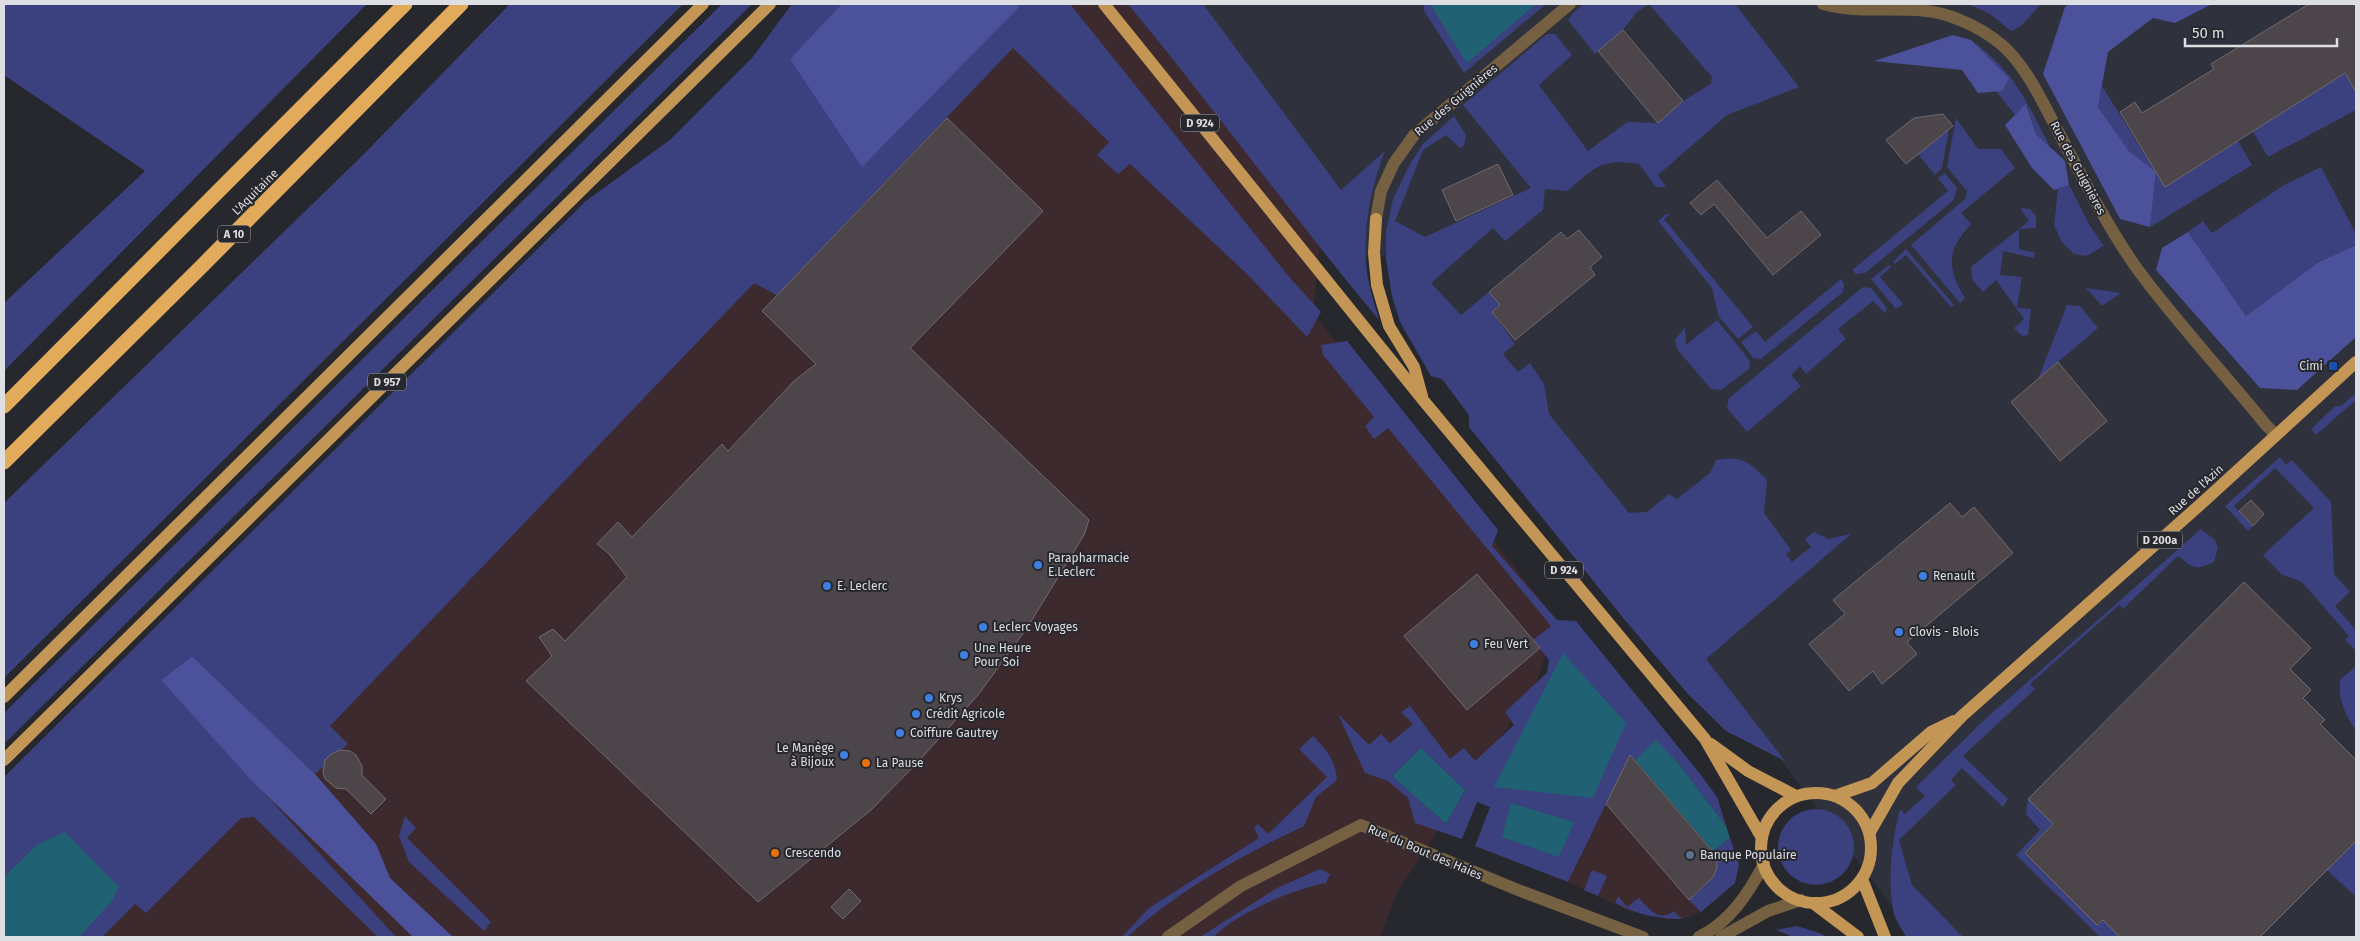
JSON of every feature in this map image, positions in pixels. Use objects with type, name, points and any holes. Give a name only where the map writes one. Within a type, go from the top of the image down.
[{"type":"highway","name":"L'Aquitaine","points":[[4,406],[405,4]]},
{"type":"highway","name":"L'Aquitaine","points":[[4,462],[215,253],[461,4]]},
{"type":"main road","points":[[4,697],[703,4]]},
{"type":"main road","name":"D 957","points":[[4,760],[770,4]]},
{"type":"main road","name":"D 924","points":[[1104,4],[1423,400],[1705,739],[1762,838]]},
{"type":"main road","points":[[1376,219],[1374,253],[1377,285],[1388,326],[1414,367],[1423,400]]},
{"type":"main road","name":"Rue de l'Azin","points":[[1870,832],[1898,783],[1962,716],[2356,362]]},
{"type":"main road","name":"Rue de l'Azin","points":[[1835,796],[1872,783],[1931,732],[1962,716]]},
{"type":"main road","name":"D 924","points":[[1705,739],[1748,771],[1796,796]]},
{"type":"main road","points":[[1796,796],[1822,793],[1835,796],[1850,804],[1862,816],[1870,832],[1872,848],[1869,864],[1862,879],[1849,892],[1832,900],[1807,901]]},
{"type":"main road","name":"D 924","points":[[1796,796],[1780,806],[1769,820],[1762,838],[1761,851],[1764,864],[1778,888],[1807,901],[1858,937]]},
{"type":"main road","points":[[1862,879],[1885,937]]},
{"type":"street","name":"Rue des Guignières","points":[[1376,219],[1382,191],[1391,170],[1414,135],[1570,4]]},
{"type":"street","name":"Rue des Guignières","points":[[1823,4],[1861,10],[1902,8],[1936,12],[1960,19],[2003,46],[2021,67],[2037,91],[2102,213],[2138,270],[2276,435]]},
{"type":"street","name":"Rue du Bout des Haies","points":[[1168,937],[1241,886],[1361,825],[1509,886],[1643,937]]},
{"type":"street","points":[[1699,937],[1717,926],[1738,906],[1750,891],[1764,864]]},
{"type":"street","points":[[1721,937],[1768,911],[1807,901]]},
{"type":"shaded area","points":[[4,4],[367,4],[4,371],[4,303],[145,171],[4,75]]},
{"type":"shaded area","points":[[510,4],[683,4],[4,678],[4,503],[362,156]]},
{"type":"shaded area","points":[[722,4],[752,4],[4,744],[4,713]]},
{"type":"shaded area","points":[[792,4],[1070,4],[1290,278],[1321,312],[1307,337],[1248,275],[1130,164],[1118,174],[1097,155],[1109,142],[1013,48],[777,295],[754,283],[330,726],[348,744],[315,774],[192,656],[161,680],[396,937],[378,937],[254,817],[241,818],[146,913],[135,904],[104,937],[4,937],[4,777],[586,201],[671,139],[752,58]]},
{"type":"shaded area","points":[[842,4],[1551,4],[1324,205],[1313,313],[1557,621],[1535,686],[1397,892],[1380,937],[4,937]]},
{"type":"shaded area","points":[[842,4],[1015,4],[1019,7],[862,167],[790,59]]},
{"type":"shaded area","points":[[1128,4],[1203,4],[1341,190],[1385,151],[1371,196],[1366,241],[1368,278],[1379,320],[1316,242]]},
{"type":"shaded area","points":[[1203,4],[2356,4],[2356,937],[1915,937],[1696,648],[1397,247],[1372,263],[1324,205]]},
{"type":"shaded area","points":[[1424,4],[1546,4],[1464,73],[1424,11]]},
{"type":"shaded area","points":[[1430,4],[1536,4],[1467,63]]},
{"type":"shaded area","points":[[1584,4],[1649,4],[1637,12],[1623,30],[1595,54],[1568,20]]},
{"type":"shaded area","points":[[1649,4],[1735,4],[1799,87],[1727,115],[1658,175],[1666,187],[1656,187],[1639,164],[1615,162],[1592,170],[1567,191],[1545,189],[1543,210],[1505,241],[1493,228],[1431,283],[1461,315],[1489,292],[1500,305],[1492,312],[1515,344],[1503,354],[1518,372],[1530,363],[1544,384],[1549,414],[1629,513],[1647,512],[1669,494],[1677,499],[1710,473],[1716,460],[1733,458],[1750,464],[1767,480],[1764,513],[1791,550],[1786,554],[1792,562],[1811,547],[1805,539],[1814,532],[1828,539],[1851,534],[1706,659],[1785,761],[1726,731],[1688,694],[1624,619],[1469,427],[1469,415],[1442,379],[1431,376],[1400,322],[1392,296],[1386,259],[1386,232],[1393,199],[1410,164],[1423,144],[1454,116],[1466,135],[1464,146],[1460,148],[1446,135],[1423,150],[1395,221],[1425,237],[1531,188],[1463,105],[1547,34],[1555,34],[1572,55],[1539,85],[1588,151],[1627,122],[1658,123],[1683,101],[1711,84],[1712,77]]},
{"type":"shaded area","points":[[1968,4],[2041,4],[2021,26],[2011,31],[1990,14]]},
{"type":"shaded area","points":[[2069,4],[2212,4],[2175,23],[2153,18],[2108,52],[2098,107],[2129,151],[2156,172],[2150,227],[2120,219],[2043,74],[2065,7]]},
{"type":"shaded area","points":[[1953,35],[1971,40],[2009,78],[2003,91],[1978,93],[1962,70],[1874,61]]},
{"type":"shaded area","points":[[1971,40],[1999,64],[2018,88],[2050,147],[2036,134],[2027,105],[2015,115],[1996,91],[2003,91],[2009,78]]},
{"type":"shaded area","points":[[2345,73],[2353,86],[2356,84],[2356,110],[2268,157],[2252,130]]},
{"type":"shaded area","points":[[2102,86],[2155,171],[2129,151],[2098,107]]},
{"type":"shaded area","points":[[2026,104],[2036,134],[2065,161],[2069,185],[2054,190],[2032,168],[2005,125]]},
{"type":"shaded area","points":[[1956,118],[1978,149],[2001,149],[2015,168],[1961,213],[1971,224],[1953,251],[1952,269],[1965,298],[1960,303],[1911,245],[1966,198],[1967,191],[1947,167]]},
{"type":"shaded area","points":[[1949,129],[1942,168],[1935,175],[1918,154]]},
{"type":"shaded area","points":[[2238,141],[2252,165],[2150,227],[2156,172],[2165,187]]},
{"type":"shaded area","points":[[2321,167],[2356,234],[2356,245],[2317,263],[2246,316],[2188,232],[2203,221],[2212,233],[2284,185]]},
{"type":"shaded area","points":[[1945,173],[1957,188],[1954,200],[1865,273],[1856,274],[1852,270],[1948,191],[1938,178]]},
{"type":"shaded area","points":[[2069,185],[2090,226],[2104,246],[2086,256],[2074,254],[2062,242],[2054,225],[2058,189]]},
{"type":"shaded area","points":[[2020,208],[2030,209],[2036,216],[2036,228],[2019,229],[2019,249],[2035,253],[2034,258],[2003,251],[2000,275],[2022,277],[2017,308],[2031,309],[2028,335],[2022,336],[2014,328],[2024,319],[1996,280],[1983,292],[1972,279],[1971,267],[2029,221]]},
{"type":"shaded area","points":[[1666,214],[1670,214],[1664,219],[1753,327],[1738,339],[1719,317],[1712,288],[1658,221]]},
{"type":"shaded area","points":[[2188,232],[2246,316],[2317,263],[2356,245],[2356,337],[2297,390],[2260,388],[2156,270],[2162,248]]},
{"type":"shaded area","points":[[1906,249],[1954,305],[1951,307],[1906,255],[1895,264],[1893,262]]},
{"type":"shaded area","points":[[1889,265],[1891,267],[1880,277],[1903,304],[1896,309],[1871,279]]},
{"type":"shaded area","points":[[1841,279],[1844,284],[1843,292],[1761,359],[1753,358],[1741,342],[1756,331],[1765,342]]},
{"type":"shaded area","points":[[1863,287],[1871,288],[1887,308],[1885,313],[1873,301],[1838,329],[1846,339],[1806,374],[1800,366],[1791,375],[1801,386],[1747,432],[1727,408],[1729,398]]},
{"type":"shaded area","points":[[2086,288],[2121,293],[2102,306]]},
{"type":"shaded area","points":[[2067,305],[2080,306],[2098,328],[2038,379]]},
{"type":"shaded area","points":[[1717,320],[1750,361],[1749,369],[1721,390],[1711,389],[1677,349],[1675,340],[1685,327],[1686,345]]},
{"type":"shaded area","points":[[1347,341],[1498,530],[1492,546],[1557,620],[1576,621],[1701,775],[1717,797],[1726,826],[1679,764],[1656,741],[1635,760],[1630,755],[1568,882],[1475,846],[1490,807],[1477,802],[1462,839],[1415,823],[1408,798],[1388,781],[1365,773],[1338,714],[1369,745],[1381,734],[1390,743],[1413,724],[1401,712],[1410,706],[1450,759],[1464,748],[1475,761],[1514,725],[1505,712],[1547,673],[1549,660],[1533,640],[1551,626],[1388,428],[1374,439],[1365,426],[1374,417],[1323,355],[1321,345]],"holes":[[[1421,748],[1465,790],[1446,824],[1392,776]]]},
{"type":"shaded area","points":[[2356,393],[2356,400],[2316,435],[2311,429],[2335,406],[2341,406]]},
{"type":"shaded area","points":[[2280,457],[2286,465],[2292,460],[2331,502],[2334,574],[2350,592],[2335,606],[2356,630],[2356,651],[2345,640],[2349,636],[2302,582],[2281,574],[2263,555],[2314,508],[2275,468],[2234,506],[2253,526],[2248,531],[2225,506]]},
{"type":"shaded area","points":[[2201,529],[2215,540],[2218,547],[2214,562],[2202,567],[2194,567],[2178,556],[2123,609],[2119,605],[2030,684],[2035,689],[1963,756],[2008,799],[2003,807],[1962,768],[1951,780],[1956,785],[1899,840],[1912,885],[1963,937],[1906,937],[1895,917],[1891,892],[1891,863],[1900,809],[1905,814],[1925,796],[1916,787],[1982,722]]},
{"type":"shaded area","points":[[1563,653],[1626,723],[1593,798],[1494,787]]},
{"type":"shaded area","points":[[192,656],[315,774],[376,844],[390,878],[453,937],[413,937],[251,780],[161,680]]},
{"type":"shaded area","points":[[2356,666],[2356,731],[2343,707],[2340,694],[2340,680]]},
{"type":"shaded area","points":[[1651,713],[1717,797],[1739,865],[1735,883],[1701,912],[1682,919],[1665,919],[1627,910],[1568,882]]},
{"type":"shaded area","points":[[1313,736],[1330,756],[1335,767],[1337,780],[1316,797],[1304,826],[1257,849],[1211,875],[1168,904],[1127,937],[1122,937],[1149,908],[1259,838],[1254,828],[1258,824],[1268,834],[1327,777],[1299,749]]},
{"type":"shaded area","points":[[1656,740],[1679,764],[1726,826],[1730,838],[1713,851],[1635,760]]},
{"type":"shaded area","points":[[1421,748],[1465,790],[1446,824],[1392,776]]},
{"type":"shaded area","points":[[2028,799],[2053,824],[2025,853],[2097,924],[2103,920],[2120,937],[2100,937],[2016,855],[2040,830],[2026,814]]},
{"type":"shaded area","points":[[1511,803],[1574,822],[1559,857],[1502,837]]},
{"type":"shaded area","points":[[1816,809],[1831,812],[1843,820],[1851,832],[1854,847],[1851,862],[1843,874],[1831,882],[1816,885],[1801,882],[1789,874],[1781,862],[1778,847],[1781,832],[1789,820],[1801,812]]},
{"type":"shaded area","points":[[405,816],[416,828],[407,838],[491,922],[484,931],[409,862],[399,836]]},
{"type":"shaded area","points":[[65,832],[119,887],[112,901],[79,937],[4,937],[4,877],[38,844]]},
{"type":"shaded area","points":[[1730,838],[1739,865],[1735,883],[1701,912],[1689,900],[1711,879],[1716,866],[1713,851]]},
{"type":"shaded area","points":[[2356,841],[2356,894],[2354,895],[2327,870]]},
{"type":"shaded area","points":[[1320,869],[1330,874],[1326,883],[1299,890],[1266,903],[1223,928],[1214,937],[1200,937],[1277,888]]},
{"type":"shaded area","points":[[1592,870],[1607,876],[1598,896],[1584,890]]},
{"type":"shaded area","points":[[1618,896],[1627,907],[1639,898],[1659,915],[1664,916],[1674,911],[1682,919],[1656,917],[1639,913],[1615,903]]},
{"type":"shaded area","points":[[1797,926],[1826,937],[1793,937],[1776,930]]},
{"type":"building","points":[[2309,4],[2356,4],[2356,92],[2345,73],[2165,187],[2120,112],[2135,102],[2142,113],[2214,69],[2211,64]]},
{"type":"building","points":[[1623,30],[1683,101],[1658,123],[1598,51]]},
{"type":"building","points":[[1943,114],[1953,126],[1906,164],[1886,140],[1914,118]]},
{"type":"building","name":"E. Leclerc","points":[[947,118],[1043,211],[910,348],[1089,520],[1084,535],[1027,628],[978,695],[918,762],[871,810],[758,902],[526,681],[552,656],[539,637],[553,629],[565,641],[627,577],[609,554],[597,544],[618,522],[632,537],[722,444],[728,451],[794,381],[816,364],[762,311]]},
{"type":"building","points":[[1498,164],[1513,195],[1456,221],[1442,190]]},
{"type":"building","points":[[1717,180],[1767,238],[1801,211],[1821,235],[1773,275],[1714,204],[1701,215],[1690,203]]},
{"type":"building","points":[[1579,230],[1602,257],[1590,267],[1595,275],[1515,340],[1492,312],[1500,305],[1489,292],[1561,232],[1567,239]]},
{"type":"building","points":[[2058,362],[2107,421],[2060,461],[2011,402]]},
{"type":"building","points":[[2251,500],[2264,514],[2253,526],[2239,511]]},
{"type":"building","name":"Renault","points":[[1950,503],[1962,517],[1974,507],[2013,553],[1907,642],[1917,654],[1882,684],[1873,671],[1849,691],[1809,644],[1845,614],[1833,600]]},
{"type":"building","name":"Feu Vert","points":[[1477,574],[1540,648],[1467,710],[1404,636]]},
{"type":"building","points":[[2244,582],[2311,648],[2290,669],[2311,690],[2303,698],[2325,720],[2320,724],[2356,760],[2356,841],[2260,937],[2120,937],[2103,920],[2097,925],[2025,853],[2053,824],[2028,799]]},
{"type":"building","points":[[339,750],[350,751],[356,755],[362,766],[362,775],[386,799],[371,814],[346,789],[336,788],[325,779],[323,772],[325,760]]},
{"type":"building","points":[[1630,755],[1714,853],[1717,860],[1717,868],[1713,877],[1689,900],[1606,804]]},
{"type":"building","points":[[849,889],[861,901],[843,919],[831,907]]},
{"type":"place","name":"Cimi","points":[[2333,366]]},
{"type":"place","name":"Parapharmacie E.Leclerc","points":[[1038,565]]},
{"type":"place","name":"Renault","points":[[1923,576]]},
{"type":"place","name":"E. Leclerc","points":[[827,586]]},
{"type":"place","name":"Leclerc Voyages","points":[[983,627]]},
{"type":"place","name":"Clovis - Blois","points":[[1899,632]]},
{"type":"place","name":"Feu Vert","points":[[1474,644]]},
{"type":"place","name":"Une Heure Pour Soi","points":[[964,655]]},
{"type":"place","name":"Krys","points":[[929,698]]},
{"type":"place","name":"Crédit Agricole","points":[[916,714]]},
{"type":"place","name":"Coiffure Gautrey","points":[[900,733]]},
{"type":"place","name":"Le Manège à Bijoux","points":[[844,755]]},
{"type":"place","name":"La Pause","points":[[866,763]]},
{"type":"place","name":"Crescendo","points":[[775,853]]},
{"type":"place","name":"Banque Populaire","points":[[1690,855]]}]
